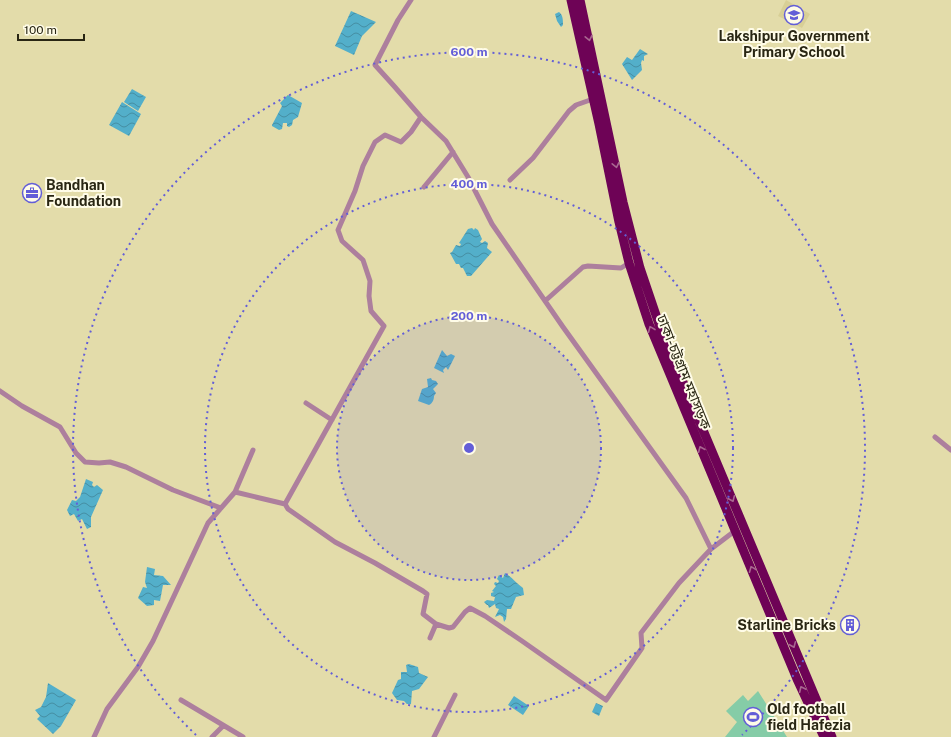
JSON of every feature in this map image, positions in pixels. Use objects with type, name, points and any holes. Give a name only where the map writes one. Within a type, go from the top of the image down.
[{"type":"highway","name":"ঢাকা-চট্টগ্রাম মহাসড়ক","points":[[571,0],[629,263],[652,331],[736,530],[797,680],[824,737]]},
{"type":"highway","name":"ঢাকা-চট্টগ্রাম মহাসড়ক","points":[[580,0],[640,268],[662,330],[832,737]]},
{"type":"street","points":[[411,0],[398,20],[374,65],[421,117],[446,141],[468,177],[492,224],[545,301],[686,498],[711,549]]},
{"type":"street","points":[[510,180],[533,158],[576,105],[594,99]]},
{"type":"street","points":[[286,504],[384,326],[371,311],[369,296],[370,281],[363,260],[342,241],[338,230],[355,191],[363,166],[375,142],[385,135],[401,142],[411,132],[421,117]]},
{"type":"street","points":[[424,187],[453,152]]},
{"type":"street","points":[[545,301],[583,267],[621,268],[629,263]]},
{"type":"street","points":[[0,392],[60,427],[76,453],[85,462],[110,462],[126,467],[173,490],[221,508]]},
{"type":"street","points":[[306,403],[332,420]]},
{"type":"street","points":[[935,437],[951,450]]},
{"type":"street","points":[[94,737],[107,709],[138,667],[153,641],[208,523],[235,492],[253,450]]},
{"type":"street","points":[[235,492],[286,504]]},
{"type":"street","points":[[286,504],[288,509],[335,542],[427,594],[424,614],[436,624],[449,628],[453,627],[470,608],[491,620],[606,700],[642,648],[641,633],[680,583],[711,549],[736,530]]},
{"type":"street","points":[[430,638],[436,624]]},
{"type":"street","points":[[434,737],[455,695]]},
{"type":"street","points":[[182,700],[243,737]]},
{"type":"street","points":[[212,737],[223,726]]},
{"type":"shaded area","name":"Lakshipur Government Primary School","points":[[786,0],[810,14],[802,28],[778,16]]},
{"type":"green space","name":"Old football field Hafezia","points":[[758,691],[787,737],[725,737],[737,722],[726,711],[743,695],[748,701]]},
{"type":"water","points":[[351,11],[376,22],[362,36],[354,55],[335,46]]},
{"type":"water","points":[[559,12],[563,19],[563,25],[561,27],[555,14]]},
{"type":"water","points":[[640,49],[648,54],[644,56],[644,61],[642,60],[642,70],[632,80],[622,64],[627,57],[632,60]]},
{"type":"water","points":[[132,89],[146,97],[138,111],[124,102]]},
{"type":"water","points":[[288,95],[302,103],[298,117],[293,120],[292,125],[289,127],[287,126],[287,123],[283,123],[282,129],[279,130],[272,125],[282,106],[280,103]]},
{"type":"water","points":[[122,102],[141,114],[129,136],[109,125]]},
{"type":"water","points":[[472,228],[474,230],[475,228],[478,230],[482,239],[480,242],[482,243],[485,241],[488,243],[487,248],[492,252],[471,276],[467,276],[463,268],[461,268],[459,264],[456,264],[450,253],[456,245],[460,246],[461,244],[459,243],[468,229]]},
{"type":"water","points":[[442,350],[447,356],[451,354],[455,356],[448,370],[446,367],[443,370],[444,373],[434,368]]},
{"type":"water","points":[[431,378],[438,384],[433,389],[436,393],[429,405],[418,401],[422,389],[428,387],[427,379]]},
{"type":"water","points":[[86,479],[93,482],[92,485],[94,487],[97,485],[103,490],[91,517],[91,527],[87,529],[82,519],[78,521],[74,514],[70,516],[67,510],[72,500],[76,501],[80,497]]},
{"type":"water","points":[[147,567],[155,569],[154,575],[163,576],[171,585],[163,585],[160,601],[154,600],[154,605],[147,606],[138,598],[143,587],[147,588],[145,582]]},
{"type":"water","points":[[505,573],[523,588],[524,595],[516,597],[511,609],[507,609],[506,619],[504,622],[503,617],[500,615],[495,617],[499,609],[496,608],[495,604],[489,608],[484,602],[487,600],[494,601],[495,597],[491,596],[491,593],[494,592],[492,591],[496,586],[494,584],[495,582],[498,583],[499,581],[497,579],[499,575],[503,578]]},
{"type":"water","points":[[409,664],[418,667],[419,673],[428,677],[419,689],[412,691],[411,704],[407,704],[404,701],[397,700],[392,693],[398,680],[401,679],[401,672],[407,672],[406,665]]},
{"type":"water","points":[[48,683],[76,700],[61,726],[53,734],[37,719],[40,716],[35,710],[41,707],[46,697]]},
{"type":"water","points":[[514,696],[529,706],[523,715],[508,705]]},
{"type":"water","points":[[596,703],[603,706],[599,716],[592,712]]},
{"type":"place","name":"Lakshipur Government Primary School","points":[[794,15]]},
{"type":"place","name":"Bandhan Foundation","points":[[32,193]]},
{"type":"place","name":"Starline Bricks","points":[[850,625]]},
{"type":"place","name":"Old football field Hafezia","points":[[753,717]]}]
